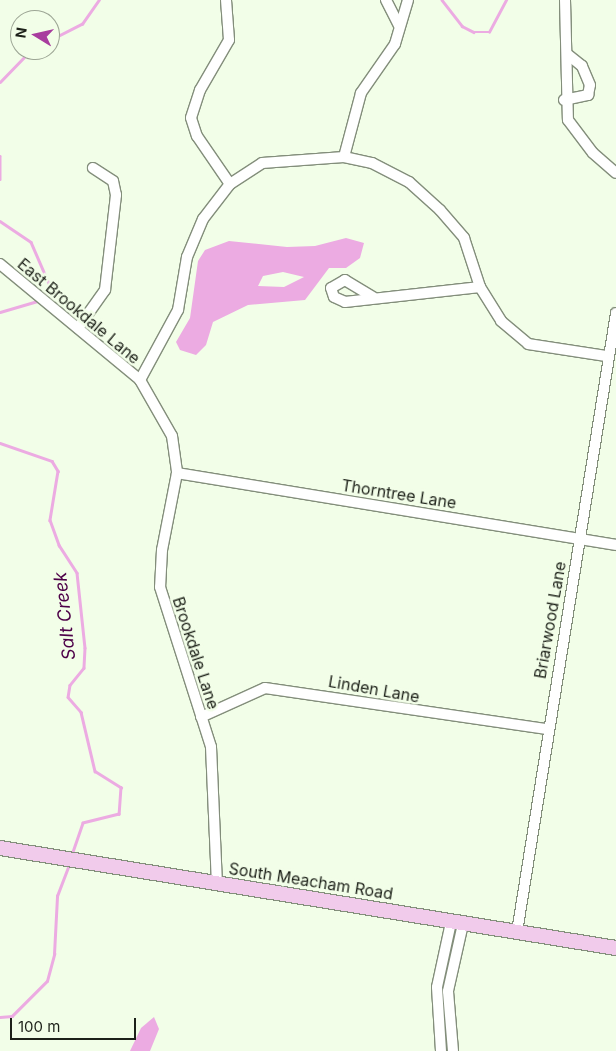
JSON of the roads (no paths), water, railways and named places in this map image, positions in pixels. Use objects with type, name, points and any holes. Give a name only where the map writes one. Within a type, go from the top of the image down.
[{"type":"main road","name":"South Meacham Road","points":[[0,848],[616,948]]},
{"type":"street","points":[[226,0],[230,40],[200,90],[192,118],[197,136],[230,184]]},
{"type":"street","points":[[386,0],[399,25]]},
{"type":"street","points":[[344,157],[361,93],[382,68],[408,0]]},
{"type":"street","points":[[565,0],[567,54],[564,100],[568,120],[593,153],[616,173]]},
{"type":"street","points":[[564,100],[588,95],[590,85],[582,66],[567,54]]},
{"type":"street","points":[[140,380],[178,310],[187,257],[202,219],[230,184],[262,163],[344,157],[372,164],[409,182],[440,210],[464,238],[480,286],[501,321],[528,344],[606,356]]},
{"type":"street","points":[[78,328],[105,290],[116,195],[114,181],[93,168]]},
{"type":"street","name":"East Brookdale Lane","points":[[0,264],[140,380]]},
{"type":"street","points":[[373,297],[480,286]]},
{"type":"street","name":"Briarwood Lane","points":[[517,932],[606,356],[616,313]]},
{"type":"street","name":"Brookdale Lane","points":[[140,380],[165,419],[177,473],[162,550],[160,587],[201,717],[214,780],[217,883]]},
{"type":"street","name":"Thorntree Lane","points":[[177,473],[616,545]]},
{"type":"street","name":"Linden Lane","points":[[201,717],[265,688],[547,729]]},
{"type":"street","points":[[441,1051],[437,987],[457,923]]},
{"type":"street","points":[[453,1051],[448,991],[457,923]]},
{"type":"waterway","name":"Salt Creek","points":[[60,35],[82,24],[99,0]]},
{"type":"waterway","name":"Salt Creek","points":[[442,0],[462,26],[474,32],[489,32],[506,0]]},
{"type":"waterway","name":"Salt Creek","points":[[0,82],[21,60]]},
{"type":"waterway","name":"Salt Creek","points":[[0,156],[0,179]]},
{"type":"waterway","name":"Salt Creek","points":[[0,221],[31,242],[50,286],[44,297]]},
{"type":"waterway","name":"Salt Creek","points":[[0,312],[41,300]]},
{"type":"waterway","name":"Salt Creek","points":[[0,443],[52,461],[58,471],[50,520],[59,545],[77,573],[85,648],[84,668],[70,685],[68,697],[81,712],[95,771],[121,787],[119,814],[83,823],[72,855]]},
{"type":"waterway","name":"Salt Creek","points":[[0,1017],[12,1016],[47,981],[54,954],[57,896],[69,865]]}]
